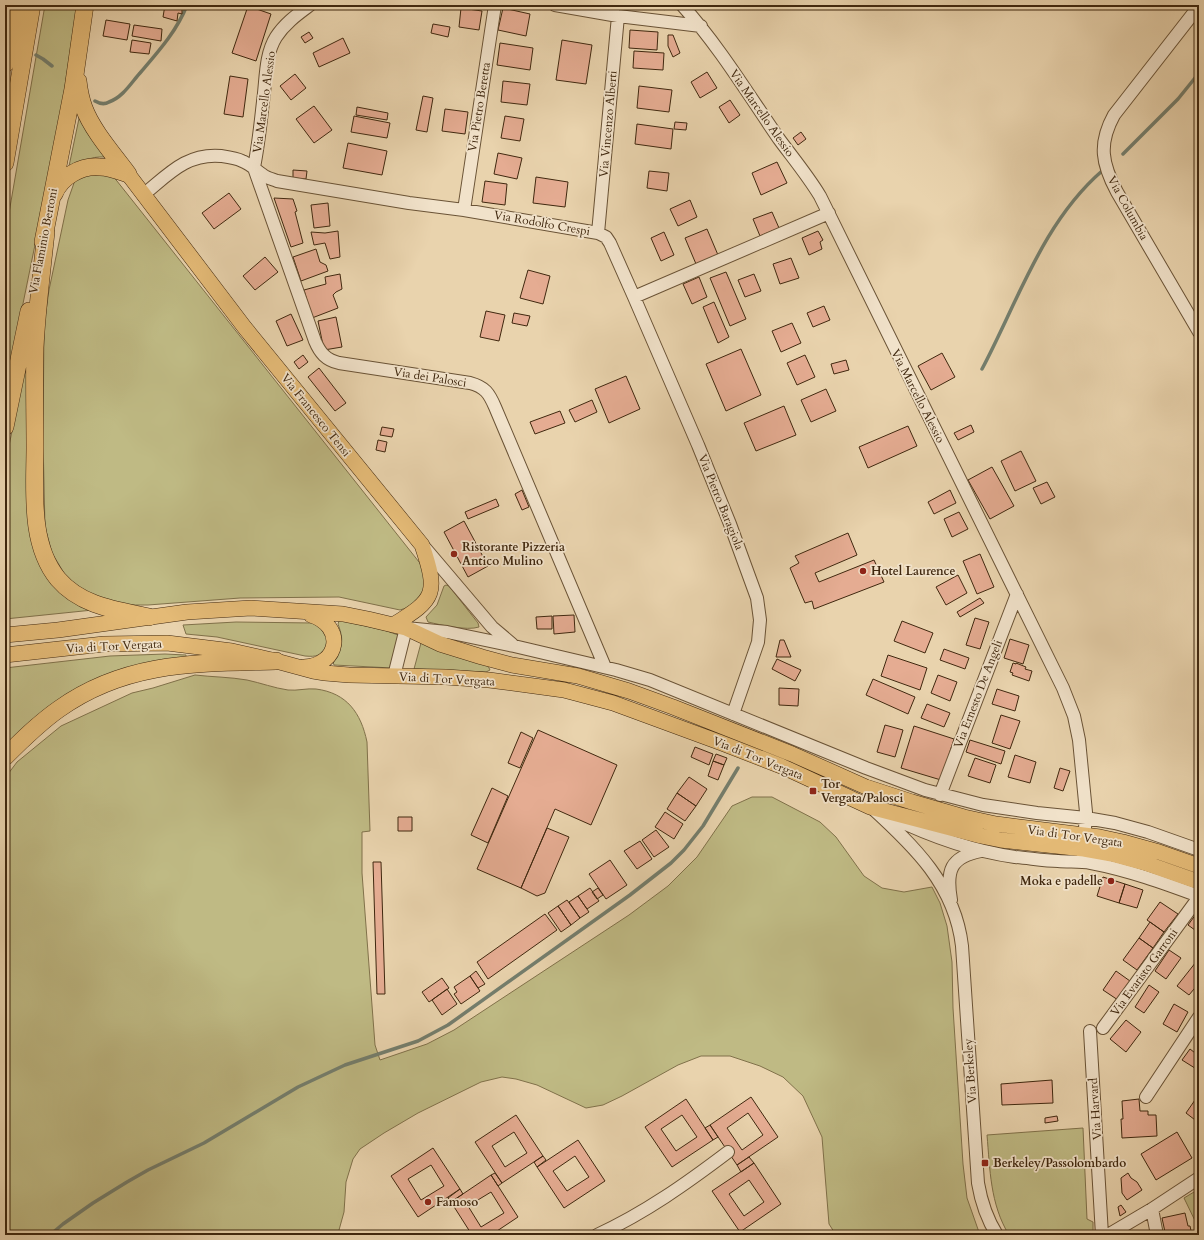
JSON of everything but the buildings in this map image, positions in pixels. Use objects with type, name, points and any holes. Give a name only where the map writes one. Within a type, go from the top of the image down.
[{"type":"highway","points":[[5,64],[15,5]]},
{"type":"highway","points":[[5,163],[32,5]]},
{"type":"highway","points":[[85,5],[78,55],[77,75],[84,109],[95,128],[128,174]]},
{"type":"highway","name":"Via Flaminio Bertoni","points":[[5,427],[46,232],[78,55]]},
{"type":"highway","points":[[51,202],[60,184],[70,175],[80,170],[100,166],[128,174]]},
{"type":"highway","points":[[46,232],[35,345],[36,513],[40,539],[45,556],[54,574],[73,593],[84,600],[100,606],[149,617]]},
{"type":"highway","points":[[5,758],[40,724],[60,708],[95,688],[109,682],[140,672],[168,666],[208,663],[283,663]]},
{"type":"main road","name":"Via Francesco Tensi","points":[[128,174],[143,196],[245,328],[422,545]]},
{"type":"main road","points":[[400,626],[426,601],[430,593],[430,573],[422,545]]},
{"type":"main road","name":"Via di Tor Vergata","points":[[5,635],[58,630],[187,612],[251,608],[355,616],[400,626],[440,644],[482,658],[512,665],[578,676],[616,687],[658,701],[792,754],[866,787],[964,817],[996,824],[1084,849],[1133,860],[1199,882]]},
{"type":"main road","points":[[283,663],[300,667],[320,664],[331,654],[334,643],[332,631],[326,622],[319,617],[296,612]]},
{"type":"main road","name":"Via di Tor Vergata","points":[[5,655],[104,644],[167,643],[232,651],[313,671],[332,674],[446,677],[489,680],[554,688],[596,698],[648,715],[781,766],[870,806],[1001,840],[1084,849],[1112,840],[1143,847],[1199,866]]},
{"type":"street","name":"Via Marcello Alessio","points":[[254,167],[271,47],[282,29],[291,19],[310,5]]},
{"type":"street","name":"Via Pietro Beretta","points":[[464,210],[495,5]]},
{"type":"street","points":[[556,5],[618,16],[701,26]]},
{"type":"street","name":"Via Marcello Alessio","points":[[682,5],[701,26],[779,139],[814,186],[829,213],[1063,688],[1074,716],[1079,740],[1086,800],[1084,849]]},
{"type":"street","points":[[690,5],[701,26]]},
{"type":"street","name":"Via Columbia","points":[[1199,6],[1114,115],[1106,132],[1103,150],[1107,170],[1117,192],[1199,332]]},
{"type":"street","name":"Via Vincenzo Alberti","points":[[598,233],[618,16]]},
{"type":"street","name":"Via Rodolfo Crespi","points":[[143,196],[182,164],[196,158],[211,156],[227,157],[242,161],[254,167],[263,175],[277,181],[409,203],[464,210],[598,233],[606,237],[610,243],[634,296]]},
{"type":"street","name":"Via dei Palosci","points":[[254,167],[315,341],[324,357],[339,363],[470,383],[483,388],[490,396],[605,667]]},
{"type":"street","points":[[634,296],[829,213]]},
{"type":"street","name":"Via Pietro Baragiola","points":[[634,296],[698,445],[757,598],[760,612],[758,642],[733,714]]},
{"type":"street","name":"Via Francesco Tensi","points":[[422,545],[492,627],[514,646]]},
{"type":"street","name":"Via Ernesto De Angeli","points":[[940,795],[1017,594]]},
{"type":"street","points":[[394,676],[400,626]]},
{"type":"street","name":"Via di Tor Vergata","points":[[400,626],[447,632],[514,646],[638,676],[663,684],[872,771],[940,795],[998,808],[1037,814],[1086,818],[1131,827],[1199,850]]},
{"type":"street","name":"Via di Tor Vergata","points":[[870,806],[924,833],[984,851],[1052,861],[1084,849],[1120,869],[1158,881],[1199,897]]},
{"type":"street","name":"Via Berkeley","points":[[870,806],[917,851],[936,876],[952,905]]},
{"type":"street","name":"Via Berkeley","points":[[984,851],[964,855],[954,864],[950,877],[950,894],[962,946],[978,1183],[983,1207],[991,1226],[997,1235]]},
{"type":"street","name":"Via Evaristo Garroni","points":[[1103,1028],[1199,897]]},
{"type":"street","points":[[1146,1097],[1199,1017]]},
{"type":"street","name":"Via Harvard","points":[[1090,1031],[1102,1235]]},
{"type":"street","points":[[597,1235],[623,1222],[672,1193],[728,1152]]},
{"type":"street","points":[[1108,1235],[1199,1178]]},
{"type":"street","points":[[1152,1208],[1157,1235]]},
{"type":"shaded area","points":[[45,5],[77,5],[63,101],[5,392],[5,236]]},
{"type":"shaded area","points":[[81,109],[105,157],[85,160],[68,171]]},
{"type":"shaded area","points":[[83,174],[113,176],[423,567],[427,580],[423,595],[412,606],[400,610],[339,597],[240,598],[148,605],[128,605],[92,595],[76,585],[64,573],[52,553],[45,527],[43,440],[44,325],[49,290],[68,200],[74,183]]},
{"type":"shaded area","points":[[28,354],[34,538],[93,610],[5,619],[5,465]]},
{"type":"shaded area","points":[[444,586],[449,586],[478,623],[479,627],[461,628],[428,622],[426,617],[437,605]]},
{"type":"shaded area","points":[[339,621],[384,630],[398,635],[399,637],[392,668],[334,665],[333,662],[341,648],[342,643],[338,624]]},
{"type":"shaded area","points":[[236,622],[313,623],[327,633],[327,647],[318,655],[305,656],[217,637],[186,634],[183,625]]},
{"type":"shaded area","points":[[421,643],[488,666],[490,670],[486,672],[414,669]]},
{"type":"shaded area","points":[[165,654],[186,655],[186,657],[133,666],[5,751],[5,668],[110,656]]},
{"type":"shaded area","points":[[195,675],[247,680],[288,690],[316,689],[327,691],[344,700],[351,706],[361,722],[367,742],[370,831],[362,832],[362,873],[375,1045],[380,1060],[427,1044],[454,1030],[629,915],[668,886],[697,857],[732,806],[752,797],[772,797],[820,822],[836,837],[864,876],[882,888],[904,892],[932,887],[940,903],[947,926],[952,962],[953,1008],[963,1164],[967,1198],[980,1235],[836,1235],[829,1224],[822,1137],[803,1096],[783,1077],[760,1066],[730,1056],[701,1056],[678,1065],[603,1105],[586,1108],[537,1085],[516,1079],[502,1077],[481,1082],[418,1113],[360,1149],[353,1159],[346,1182],[344,1212],[339,1230],[334,1235],[5,1235],[5,778],[17,762],[61,726],[132,693]]},
{"type":"shaded area","points":[[1083,1128],[1087,1219],[1093,1222],[1093,1234],[1009,1235],[994,1199],[987,1135]]},
{"type":"shaded area","points":[[1199,1189],[1199,1229],[1184,1198]]},
{"type":"waterway","points":[[95,101],[105,104],[114,100],[126,89],[166,41],[178,24],[187,5]]},
{"type":"waterway","points":[[36,55],[52,66]]},
{"type":"waterway","points":[[1123,154],[1178,99],[1199,73]]},
{"type":"waterway","points":[[982,369],[1033,264],[1048,238],[1063,214],[1081,191],[1102,171]]},
{"type":"waterway","points":[[50,1235],[93,1203],[127,1182],[148,1170],[204,1143],[298,1087],[345,1065],[418,1041],[448,1025],[630,895],[671,863],[684,850],[703,826],[738,768]]},
{"type":"place","name":"Ristorante Pizzeria Antico Mulino","points":[[454,554]]},
{"type":"place","name":"Hotel Laurence","points":[[863,571]]},
{"type":"place","name":"Tor Vergata/Palosci","points":[[813,791]]},
{"type":"place","name":"Moka e padelle","points":[[1111,881]]},
{"type":"place","name":"Berkeley/Passolombardo","points":[[985,1163]]},
{"type":"place","name":"Famoso","points":[[428,1202]]}]
